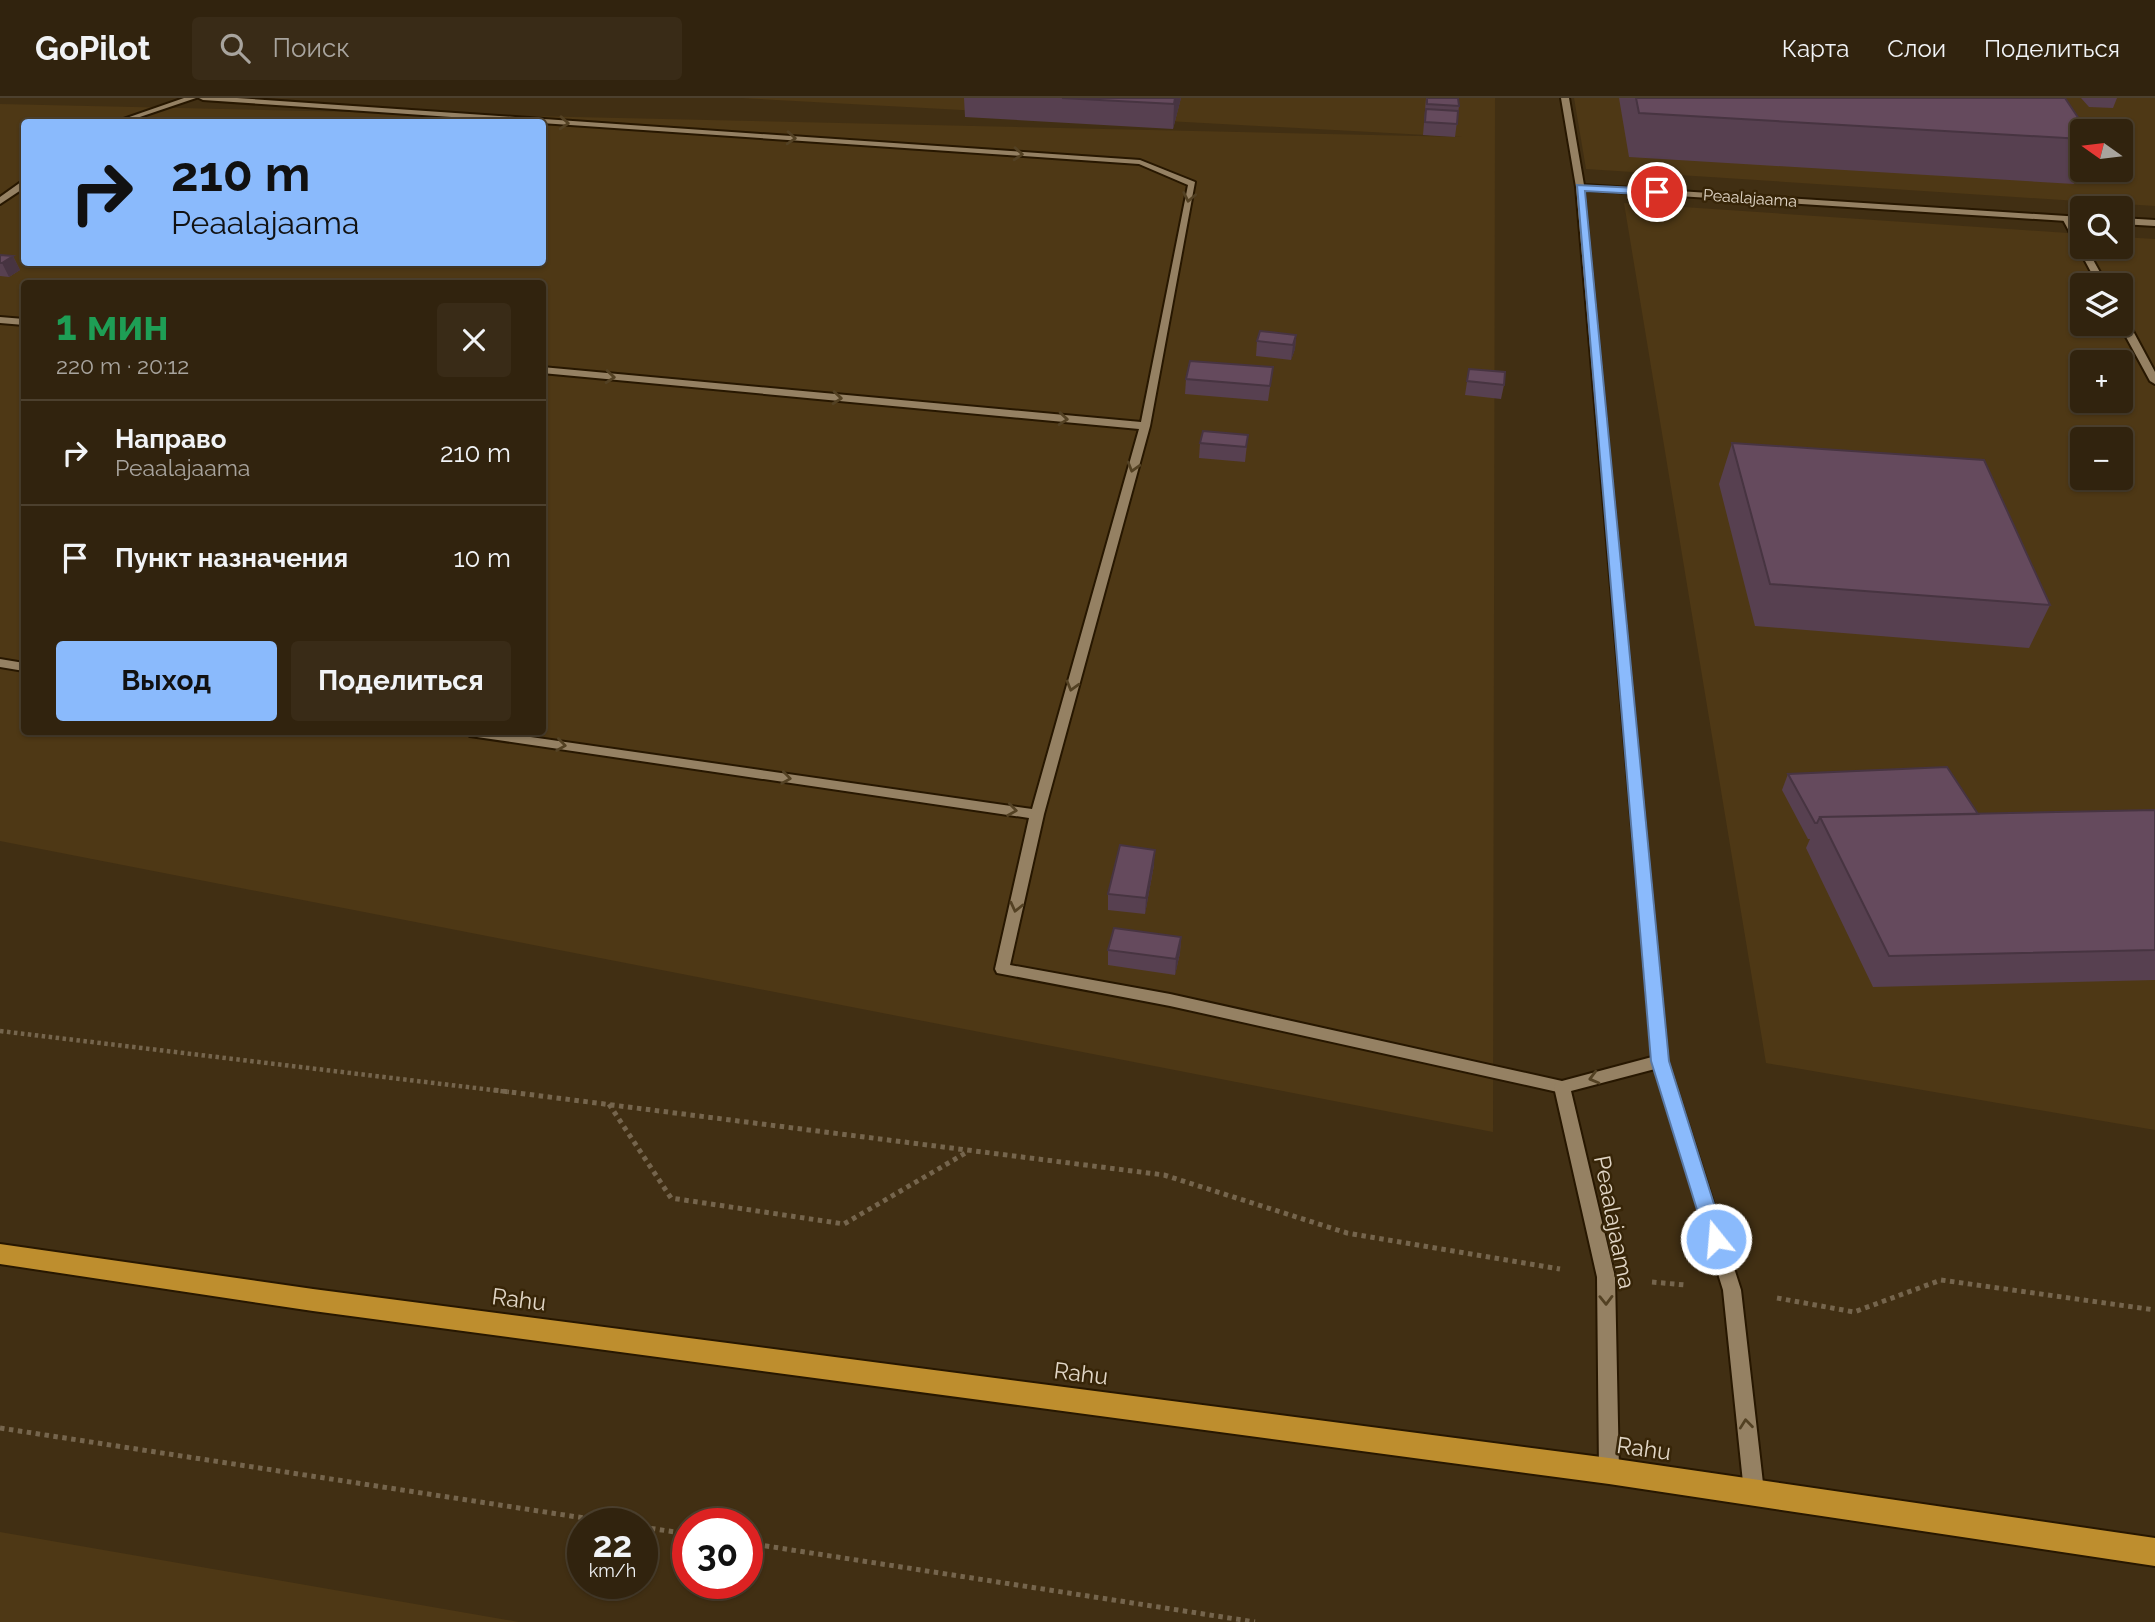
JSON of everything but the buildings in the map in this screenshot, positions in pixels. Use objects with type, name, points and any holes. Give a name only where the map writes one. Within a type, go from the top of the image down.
[{"type":"highway","name":"Rahu","points":[[0,1254],[313,1300],[1609,1471],[2155,1552]]},
{"type":"street","points":[[128,119],[192,98]]},
{"type":"street","points":[[202,98],[510,119]]},
{"type":"street","points":[[1565,98],[1580,187],[1660,1061],[1732,1290],[1754,1492]]},
{"type":"street","points":[[546,121],[1140,162],[1192,184],[1145,426],[1037,814],[1002,969],[1170,1000],[1562,1087],[1660,1061]]},
{"type":"street","points":[[0,201],[21,186]]},
{"type":"street","name":"Peaalajaama","points":[[1580,187],[2070,218]]},
{"type":"street","points":[[2066,218],[2096,273]]},
{"type":"street","points":[[2133,222],[2155,223]]},
{"type":"street","points":[[0,320],[21,322]]},
{"type":"street","points":[[2131,336],[2155,381]]},
{"type":"street","points":[[546,370],[1145,426]]},
{"type":"street","points":[[0,663],[21,666]]},
{"type":"street","points":[[491,735],[1037,814]]},
{"type":"street","name":"Peaalajaama","points":[[1562,1087],[1606,1277],[1609,1471]]},
{"type":"path","points":[[0,1031],[609,1104],[1164,1175],[1347,1233],[1606,1277],[1732,1290],[1854,1312],[1941,1280],[2155,1310]]},
{"type":"path","points":[[609,1104],[671,1198],[845,1224],[969,1151]]},
{"type":"path","points":[[0,1428],[567,1515]]},
{"type":"path","points":[[763,1546],[1255,1622]]},
{"type":"shaded area","points":[[741,98],[1495,98],[1493,1132],[0,841],[0,104],[1463,137]]},
{"type":"shaded area","points":[[1574,98],[2155,98],[2155,206],[2133,205],[2133,196],[2070,196],[2070,200],[1586,169]]},
{"type":"shaded area","points":[[1624,203],[2070,233],[2070,259],[2133,259],[2133,238],[2155,239],[2155,1130],[1766,1063]]},
{"type":"shaded area","points":[[0,1532],[519,1622],[0,1622]]},
{"type":"route","points":[[1657,192],[1580,187],[1660,1061],[1716,1239]]}]
